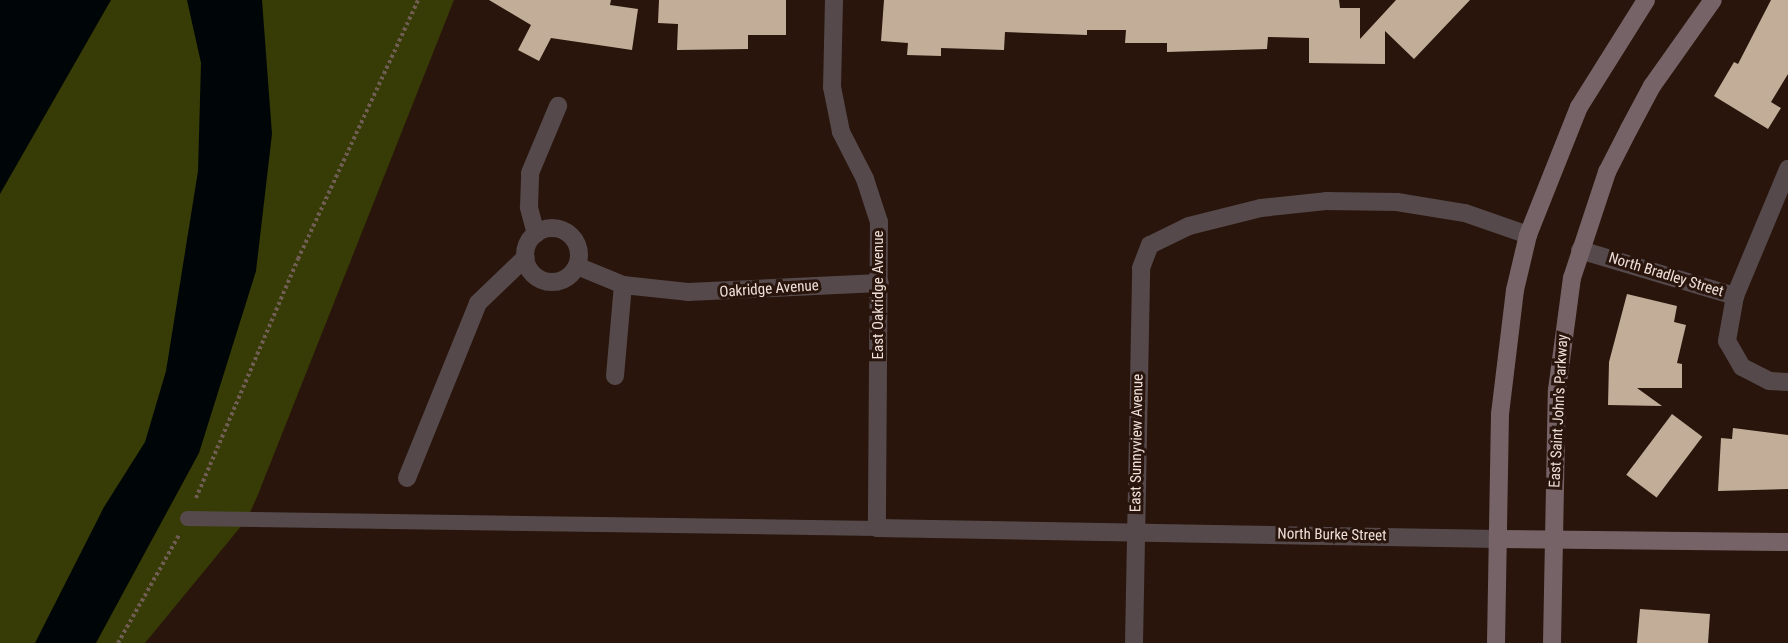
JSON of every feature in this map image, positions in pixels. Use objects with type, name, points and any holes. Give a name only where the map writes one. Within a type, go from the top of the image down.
[{"type":"main road","points":[[1496,643],[1505,354],[1528,235],[1579,107],[1646,0]]},
{"type":"main road","name":"East Saint John's Parkway","points":[[1552,643],[1557,390],[1567,304],[1580,250],[1607,172],[1629,129],[1652,86],[1713,0]]},
{"type":"main road","name":"North Burke Street","points":[[1498,539],[1788,542]]},
{"type":"street","name":"East Oakridge Avenue","points":[[834,0],[832,87],[841,132],[865,179],[879,222],[877,528]]},
{"type":"street","points":[[407,478],[478,303],[526,257],[536,234],[529,207],[530,173],[558,106]]},
{"type":"street","points":[[1735,296],[1788,169]]},
{"type":"street","name":"East Sunnyview Avenue","points":[[1134,643],[1141,268],[1150,245],[1189,226],[1220,218],[1261,208],[1326,201],[1397,202],[1466,213],[1528,235]]},
{"type":"street","points":[[526,257],[531,272],[551,282],[567,278],[577,266],[578,249],[569,234],[552,228],[536,234]]},
{"type":"street","name":"North Bradley Street","points":[[1580,250],[1735,296],[1727,341],[1742,367],[1769,381],[1788,382]]},
{"type":"street","name":"Oakridge Avenue","points":[[577,266],[623,285],[726,293],[880,283]]},
{"type":"street","points":[[615,376],[618,307],[623,285]]},
{"type":"street","name":"North Burke Street","points":[[877,528],[1498,539]]},
{"type":"lane","points":[[187,518],[877,528]]},
{"type":"path","points":[[118,643],[168,562],[298,259],[418,0]]},
{"type":"green space","points":[[0,0],[454,0],[247,519],[145,643],[0,643]]},
{"type":"shaded area","points":[[0,0],[111,0],[0,194]]},
{"type":"shaded area","points":[[187,0],[262,0],[272,134],[256,271],[199,453],[96,643],[35,643],[104,507],[145,442],[166,371],[198,171],[201,63]]},
{"type":"building","points":[[489,0],[611,0],[610,5],[638,9],[632,50],[551,38],[539,61],[518,50],[531,25]]},
{"type":"building","points":[[659,0],[786,0],[786,35],[748,35],[748,49],[677,50],[678,24],[658,23]]},
{"type":"building","points":[[884,0],[1339,0],[1340,8],[1360,8],[1360,39],[1396,0],[1470,0],[1414,59],[1385,31],[1385,64],[1309,63],[1309,38],[1268,37],[1267,49],[1167,52],[1167,43],[1125,43],[1126,30],[1087,30],[1087,35],[1005,32],[1004,50],[941,48],[941,56],[907,55],[908,43],[881,41]]},
{"type":"building","points":[[1771,0],[1788,0],[1788,74],[1771,102],[1781,108],[1768,129],[1714,96],[1734,62],[1738,64]]},
{"type":"building","points":[[1627,294],[1677,306],[1674,322],[1686,325],[1677,363],[1682,364],[1682,388],[1637,388],[1662,406],[1608,405],[1609,362]]},
{"type":"building","points":[[1672,414],[1702,437],[1657,498],[1626,475]]},
{"type":"building","points":[[1733,428],[1788,435],[1788,489],[1718,491],[1721,438],[1732,439]]},
{"type":"building","points":[[1640,609],[1710,614],[1708,643],[1637,643]]}]
